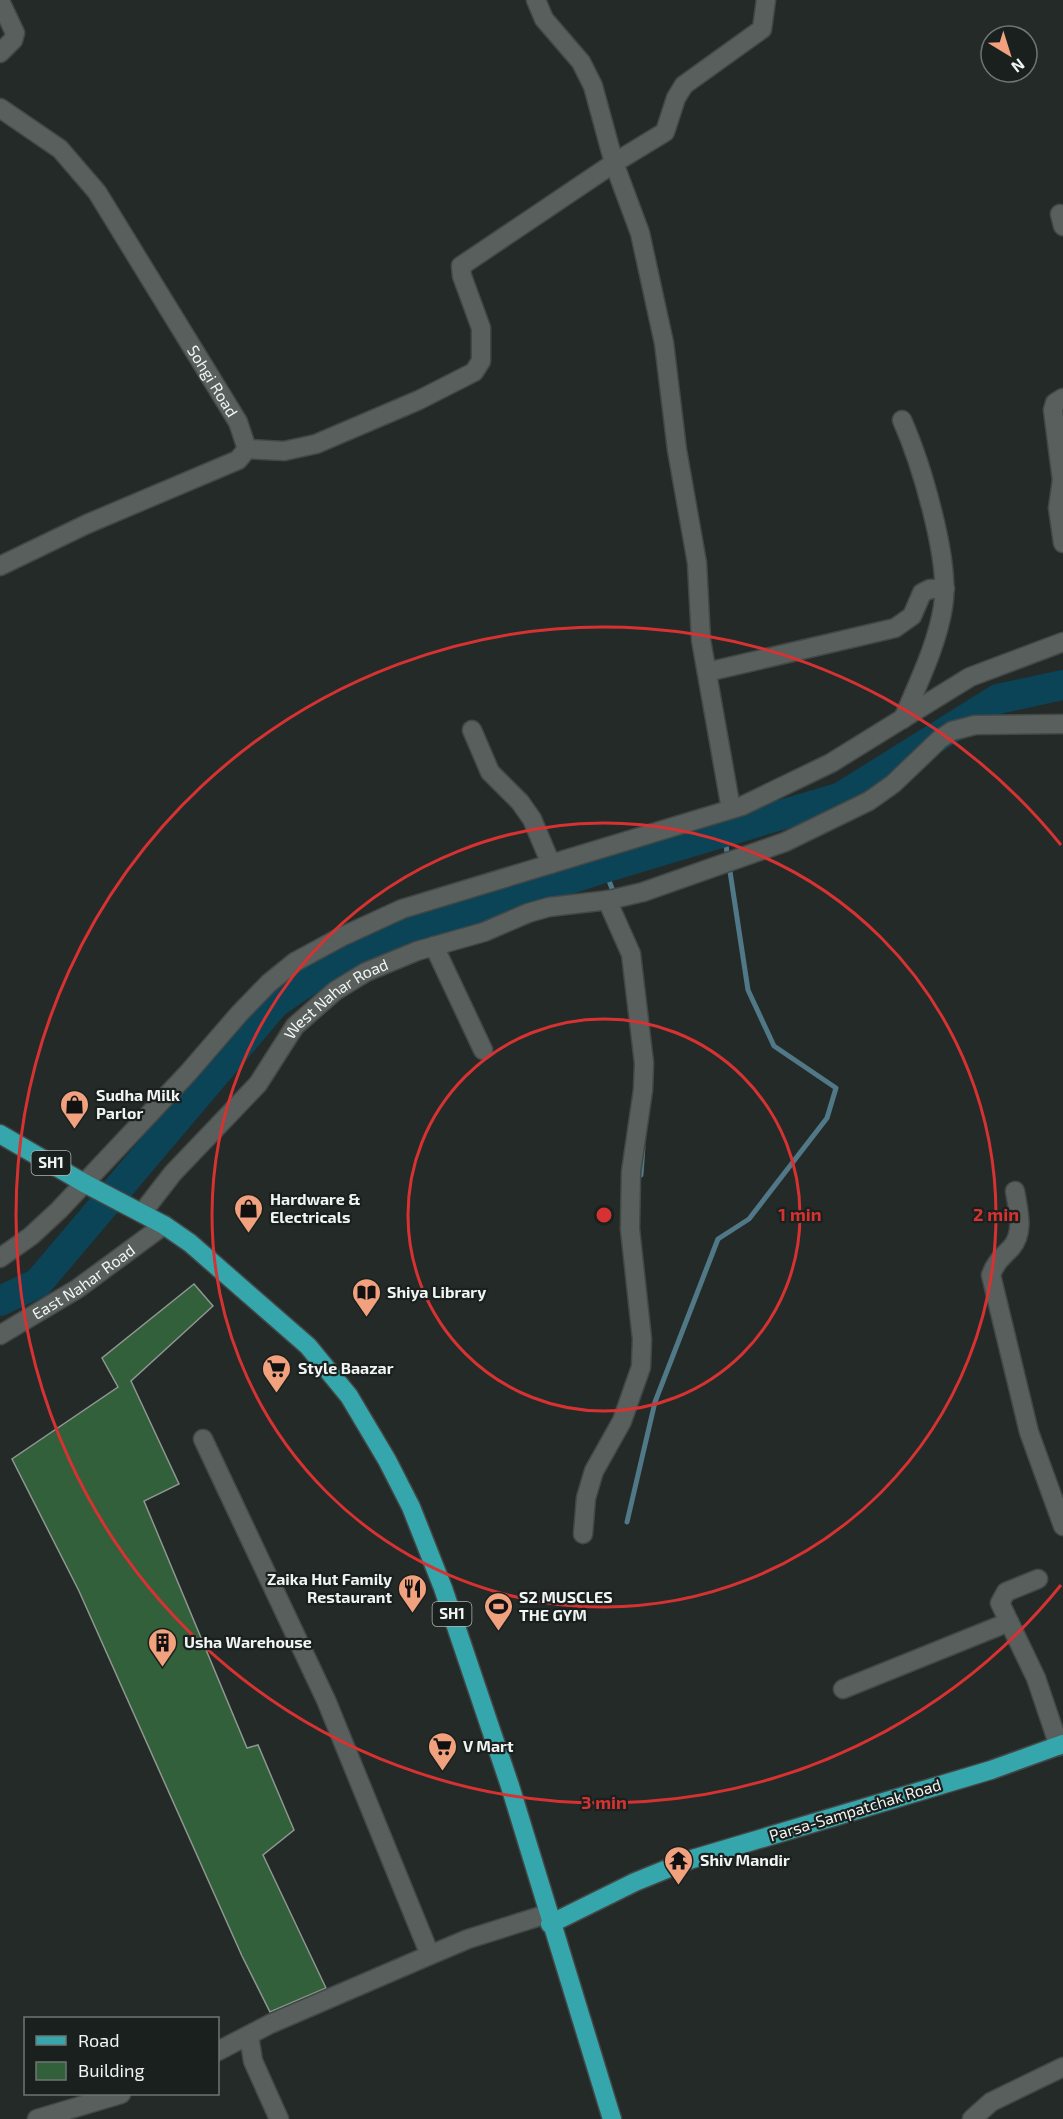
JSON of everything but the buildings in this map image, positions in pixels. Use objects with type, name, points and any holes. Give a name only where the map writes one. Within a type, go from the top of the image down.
[{"type":"main road","name":"SH1","points":[[0,1134],[84,1184],[164,1225],[217,1265],[308,1346],[349,1396],[387,1460],[411,1507],[443,1588],[510,1786],[548,1919],[612,2119]]},
{"type":"main road","name":"Parsa-Sampatchak Road","points":[[548,1919],[689,1860],[991,1770],[1061,1745]]},
{"type":"street","points":[[536,0],[550,26],[581,62],[593,86],[614,163],[640,233],[664,343],[676,439],[697,564],[701,640],[731,809]]},
{"type":"street","points":[[0,566],[87,524],[238,460],[247,449],[284,451],[316,444],[419,400],[474,372],[481,361],[482,328],[462,276],[461,266],[614,163],[666,132],[676,98],[684,85],[759,33],[765,23],[766,0]]},
{"type":"street","points":[[0,1],[15,33],[13,40],[0,53]]},
{"type":"street","name":"Sohgi Road","points":[[0,108],[60,149],[97,192],[238,422],[247,449]]},
{"type":"street","points":[[1063,398],[1055,403],[1053,410],[1062,480],[1058,508],[1063,543]]},
{"type":"street","points":[[902,420],[911,440],[939,544],[945,589],[943,607],[929,655],[903,718]]},
{"type":"street","points":[[707,672],[894,628],[912,616],[922,593],[930,589],[945,589]]},
{"type":"street","points":[[0,1258],[31,1236],[84,1184],[269,982],[296,962],[341,937],[402,909],[731,809],[831,763],[970,677],[1063,642]]},
{"type":"street","name":"West Nahar Road","points":[[138,1211],[258,1084],[281,1044],[308,1011],[366,972],[434,946],[484,932],[549,908],[608,900],[643,892],[757,854],[869,801],[893,784],[940,739],[952,731],[975,725],[1063,724]]},
{"type":"street","points":[[472,730],[490,772],[520,802],[532,819],[550,864]]},
{"type":"street","points":[[583,1534],[586,1498],[594,1471],[634,1391],[641,1367],[642,1348],[630,1229],[631,1172],[643,1090],[643,1052],[631,954],[608,900]]},
{"type":"street","points":[[434,946],[483,1050]]},
{"type":"street","points":[[1015,1191],[1020,1217],[1017,1238],[996,1263],[991,1275],[1029,1432],[1063,1526]]},
{"type":"street","name":"East Nahar Road","points":[[0,1335],[77,1289],[164,1225]]},
{"type":"street","points":[[203,1440],[326,1700],[430,1954]]},
{"type":"street","points":[[1038,1579],[1003,1595],[1000,1603],[1036,1678],[1061,1745]]},
{"type":"street","points":[[843,1689],[1009,1622]]},
{"type":"street","points":[[219,2051],[270,2024],[430,1954],[468,1939],[548,1919]]},
{"type":"street","points":[[249,2036],[253,2061],[279,2119]]},
{"type":"street","points":[[972,2119],[991,2102],[1047,2077],[1063,2067]]},
{"type":"street","points":[[38,2119],[118,2095]]},
{"type":"waterway","points":[[0,1301],[38,1283],[275,1003],[313,977],[406,932],[604,868],[841,797],[998,699],[1063,685]]},
{"type":"waterway","points":[[627,1522],[655,1402],[718,1239],[749,1219],[827,1118],[836,1088],[774,1046],[748,990],[724,832]]},
{"type":"waterway","points":[[604,868],[615,896]]},
{"type":"waterway","points":[[641,1175],[643,1146]]},
{"type":"place","name":"Sudha Milk Parlor","points":[[75,1130]]},
{"type":"place","name":"Hardware & Electricals","points":[[249,1234]]},
{"type":"place","name":"Shiya Library","points":[[366,1318]]},
{"type":"place","name":"Style Baazar","points":[[277,1394]]},
{"type":"place","name":"Zaika Hut Family Restaurant","points":[[413,1614]]},
{"type":"place","name":"S2 MUSCLES THE GYM","points":[[498,1632]]},
{"type":"place","name":"Usha Warehouse","points":[[163,1668]]},
{"type":"place","name":"V Mart","points":[[442,1772]]},
{"type":"place","name":"Shiv Mandir","points":[[679,1886]]}]
